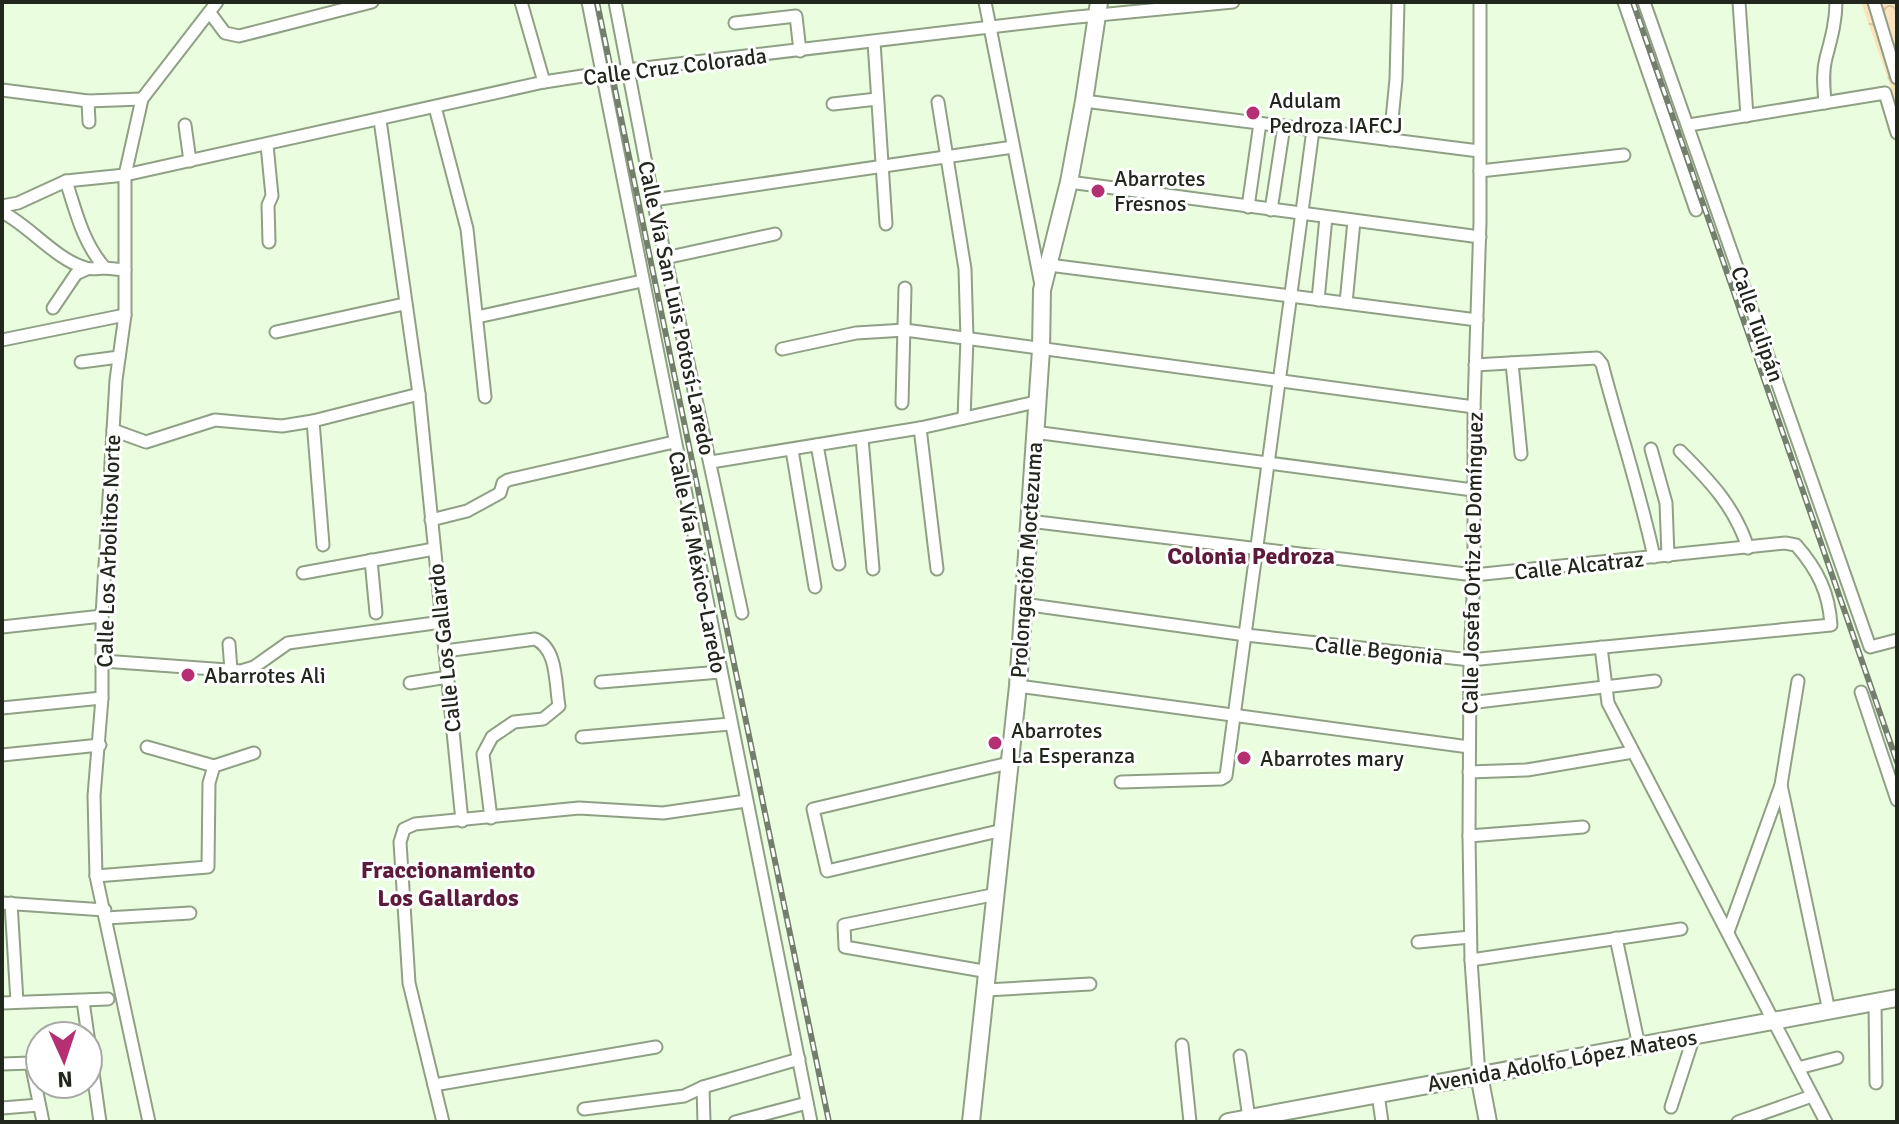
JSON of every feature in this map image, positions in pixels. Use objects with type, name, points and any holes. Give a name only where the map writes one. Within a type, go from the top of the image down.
[{"type":"main road","name":"Prolongación Moctezuma","points":[[971,1122],[1018,686],[1041,350],[1042,290],[1069,182],[1097,9]]},
{"type":"main road","name":"Avenida Adolfo López Mateos","points":[[1228,1122],[1290,1116],[1378,1094],[1897,998]]},
{"type":"main road","name":"Calle Josefa Ortiz de Domínguez","points":[[1479,1075],[1488,1122]]},
{"type":"street","name":"Calle Los Arbolitos Norte","points":[[149,1122],[96,876],[94,796],[100,745],[102,616],[113,430],[125,315],[125,175],[142,99],[217,2]]},
{"type":"street","points":[[210,13],[225,33],[239,36],[372,2]]},
{"type":"street","points":[[521,2],[544,82]]},
{"type":"street","name":"Calle Vía México-Laredo","points":[[588,2],[811,1122]]},
{"type":"street","name":"Calle Vía San Luis Potosí-Laredo","points":[[615,2],[665,258],[742,613]]},
{"type":"street","points":[[985,2],[1042,290]]},
{"type":"street","points":[[1066,2],[1067,18]]},
{"type":"street","name":"Calle Cruz Colorada","points":[[2,209],[66,181],[125,175],[544,82],[1067,18],[1097,9],[1233,2]]},
{"type":"street","points":[[1390,140],[1396,79],[1398,2]]},
{"type":"street","name":"Calle Josefa Ortiz de Domínguez","points":[[1479,1075],[1470,937],[1469,703],[1480,237],[1480,2]]},
{"type":"street","points":[[1624,2],[1696,210]]},
{"type":"street","name":"Calle Tulipán","points":[[1644,2],[1870,647],[1897,640]]},
{"type":"street","points":[[1739,2],[1747,116]]},
{"type":"street","points":[[1825,103],[1824,71],[1833,38],[1836,2]]},
{"type":"street","points":[[1874,2],[1897,78]]},
{"type":"street","points":[[735,23],[796,16],[800,51]]},
{"type":"street","points":[[874,42],[886,224]]},
{"type":"street","points":[[2,100],[2,90],[88,101],[142,99]]},
{"type":"street","points":[[1689,125],[1885,93],[1897,133]]},
{"type":"street","points":[[833,104],[877,99]]},
{"type":"street","points":[[88,101],[89,122]]},
{"type":"street","points":[[1084,101],[1479,151]]},
{"type":"street","points":[[938,102],[965,269],[967,339],[964,418]]},
{"type":"street","points":[[435,107],[467,229],[485,397]]},
{"type":"street","name":"Calle Los Gallardo","points":[[380,120],[419,394],[462,821]]},
{"type":"street","points":[[1248,207],[1260,123]]},
{"type":"street","points":[[185,125],[190,161]]},
{"type":"street","points":[[1271,210],[1284,126]]},
{"type":"street","points":[[1121,782],[1221,779],[1226,776],[1313,130]]},
{"type":"street","points":[[267,145],[272,196],[268,205],[269,242]]},
{"type":"street","points":[[653,200],[1013,147]]},
{"type":"street","points":[[1480,171],[1624,155]]},
{"type":"street","points":[[66,181],[83,236],[105,268]]},
{"type":"street","points":[[1069,182],[1480,237]]},
{"type":"street","points":[[2,209],[57,252],[87,269]]},
{"type":"street","points":[[1318,300],[1326,217]]},
{"type":"street","points":[[1346,303],[1354,221]]},
{"type":"street","points":[[665,258],[775,234]]},
{"type":"street","points":[[1049,265],[1477,320]]},
{"type":"street","points":[[53,308],[76,274],[87,269],[125,270]]},
{"type":"street","points":[[477,317],[642,281]]},
{"type":"street","points":[[902,403],[905,288]]},
{"type":"street","points":[[276,332],[404,304]]},
{"type":"street","points":[[2,340],[125,315]]},
{"type":"street","points":[[782,349],[856,333],[905,330],[1474,407]]},
{"type":"street","points":[[81,362],[119,357]]},
{"type":"street","points":[[1475,365],[1597,358],[1602,364],[1628,463],[1638,487],[1654,557]]},
{"type":"street","points":[[1512,363],[1521,454]]},
{"type":"street","points":[[113,430],[146,442],[215,420],[282,426],[419,394]]},
{"type":"street","points":[[711,462],[920,428],[1036,402]]},
{"type":"street","points":[[313,421],[323,545]]},
{"type":"street","points":[[920,428],[937,569]]},
{"type":"street","points":[[1034,432],[1473,490]]},
{"type":"street","points":[[862,438],[873,569]]},
{"type":"street","points":[[431,520],[467,511],[500,493],[503,483],[508,480],[674,442]]},
{"type":"street","points":[[817,445],[839,564]]},
{"type":"street","points":[[1651,449],[1666,503],[1668,556]]},
{"type":"street","points":[[792,450],[815,587]]},
{"type":"street","points":[[1680,451],[1720,492],[1741,525],[1748,548]]},
{"type":"street","name":"Calle Alcatraz","points":[[1029,521],[1474,575],[1785,543],[1796,545],[1824,585],[1831,625]]},
{"type":"street","points":[[303,573],[434,549]]},
{"type":"street","points":[[371,560],[376,613]]},
{"type":"street","name":"Calle Begonia","points":[[1023,604],[1246,635],[1470,660],[1831,625]]},
{"type":"street","points":[[2,627],[102,616]]},
{"type":"street","points":[[103,661],[241,671],[254,667],[288,643],[442,622]]},
{"type":"street","points":[[445,651],[535,639],[544,643],[551,653],[559,706],[543,719],[514,722],[492,737],[483,754],[491,818]]},
{"type":"street","points":[[229,644],[231,670]]},
{"type":"street","points":[[1601,647],[1608,703],[1826,1122]]},
{"type":"street","points":[[601,682],[720,672]]},
{"type":"street","points":[[410,683],[448,677]]},
{"type":"street","points":[[1469,703],[1655,681]]},
{"type":"street","points":[[1728,932],[1781,785],[1798,681]]},
{"type":"street","points":[[1018,686],[1469,747]]},
{"type":"street","points":[[1861,692],[1897,800]]},
{"type":"street","points":[[2,708],[102,698]]},
{"type":"street","points":[[582,737],[730,724]]},
{"type":"street","points":[[2,755],[100,745]]},
{"type":"street","points":[[147,747],[214,766],[254,753]]},
{"type":"street","points":[[1469,772],[1527,770],[1633,752]]},
{"type":"street","points":[[1003,830],[827,871],[813,809],[1009,763]]},
{"type":"street","points":[[96,876],[208,867],[209,783],[214,766]]},
{"type":"street","points":[[1781,785],[1829,1011]]},
{"type":"street","points":[[443,1122],[409,983],[400,842],[404,829],[415,824],[579,808],[663,813],[746,801]]},
{"type":"street","points":[[1469,836],[1583,827]]},
{"type":"street","points":[[989,972],[845,947],[844,925],[997,894]]},
{"type":"street","points":[[17,1002],[6,903],[105,914],[190,913]]},
{"type":"street","points":[[1471,960],[1681,929]]},
{"type":"street","points":[[1418,942],[1470,937]]},
{"type":"street","points":[[1616,938],[1639,1046]]},
{"type":"street","points":[[986,990],[1090,984]]},
{"type":"street","points":[[2,1003],[108,999]]},
{"type":"street","points":[[83,1001],[86,1020]]},
{"type":"street","points":[[1875,1002],[1876,1083]]},
{"type":"street","points":[[1671,1107],[1694,1036]]},
{"type":"street","points":[[1182,1045],[1190,1122]]},
{"type":"street","points":[[434,1085],[656,1047]]},
{"type":"street","points":[[1240,1056],[1249,1118]]},
{"type":"street","points":[[1798,1068],[1837,1058]]},
{"type":"street","points":[[584,1109],[684,1096],[703,1087],[799,1059]]},
{"type":"street","points":[[2,1064],[31,1063],[43,1122]]},
{"type":"street","points":[[703,1087],[704,1122]]},
{"type":"street","points":[[1378,1094],[1382,1122]]},
{"type":"street","points":[[1738,1122],[1812,1096]]},
{"type":"street","points":[[97,1100],[100,1122]]},
{"type":"street","points":[[735,1122],[807,1103]]},
{"type":"street","points":[[2,1108],[39,1105]]},
{"type":"green space","points":[[1861,2],[1897,2],[1897,105]]},
{"type":"railway","points":[[597,2],[829,1122]]},
{"type":"railway","points":[[1633,2],[1897,762]]},
{"type":"place","name":"Adulam Pedroza IAFCJ","points":[[1253,113]]},
{"type":"place","name":"Abarrotes Fresnos","points":[[1098,191]]},
{"type":"place","name":"Abarrotes Ali","points":[[188,675]]},
{"type":"place","name":"Abarrotes La Esperanza","points":[[995,743]]},
{"type":"place","name":"Abarrotes mary","points":[[1244,758]]},
{"type":"district","name":"Colonia Pedroza","points":[[1251,556]]},
{"type":"district","name":"Fraccionamiento Los Gallardos","points":[[448,884]]}]
